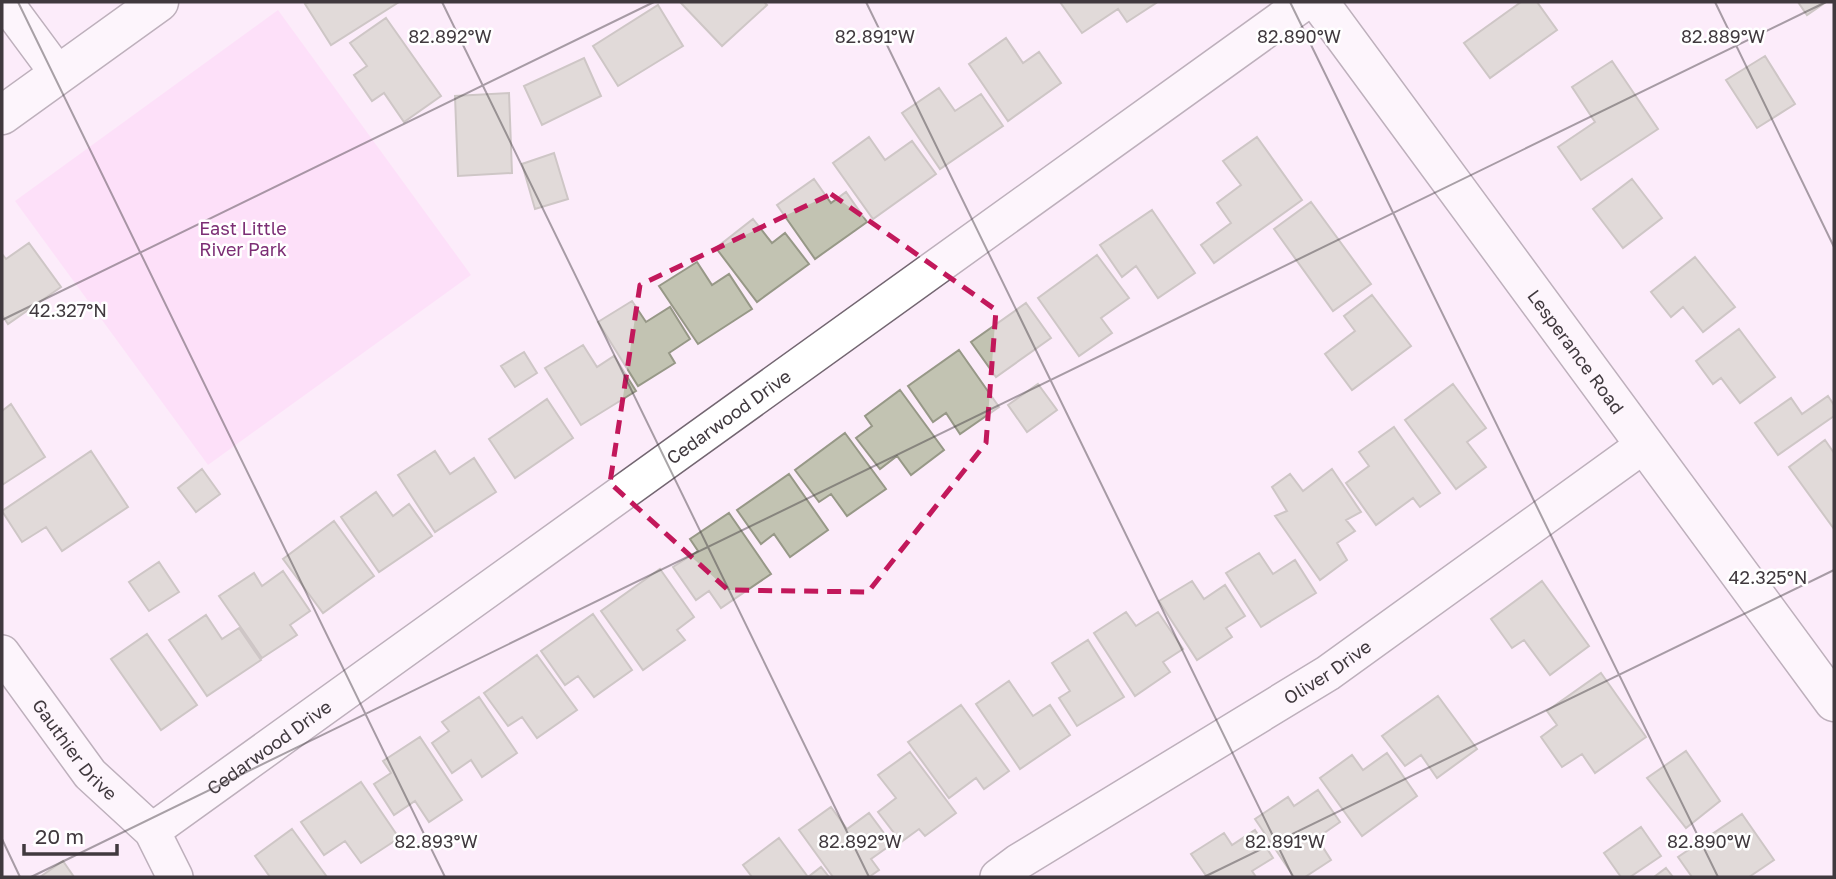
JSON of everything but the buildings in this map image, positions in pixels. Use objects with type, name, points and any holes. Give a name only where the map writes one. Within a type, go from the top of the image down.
[{"type":"main road","points":[[2,115],[159,2]]},
{"type":"main road","name":"Lesperance Road","points":[[1319,2],[1834,702]]},
{"type":"street","points":[[5,2],[59,75]]},
{"type":"street","name":"Cedarwood Drive","points":[[152,831],[1305,2]]},
{"type":"street","name":"Oliver Drive","points":[[998,877],[1018,862],[1328,674],[1644,445]]},
{"type":"street","name":"Gauthier Drive","points":[[2,653],[90,774],[152,831],[175,877]]},
{"type":"highlighted area","points":[[831,194],[996,310],[986,443],[868,592],[728,590],[610,483],[640,285]]},
{"type":"green space","name":"East Little River Park","points":[[278,10],[471,275],[208,465],[15,201]]}]
